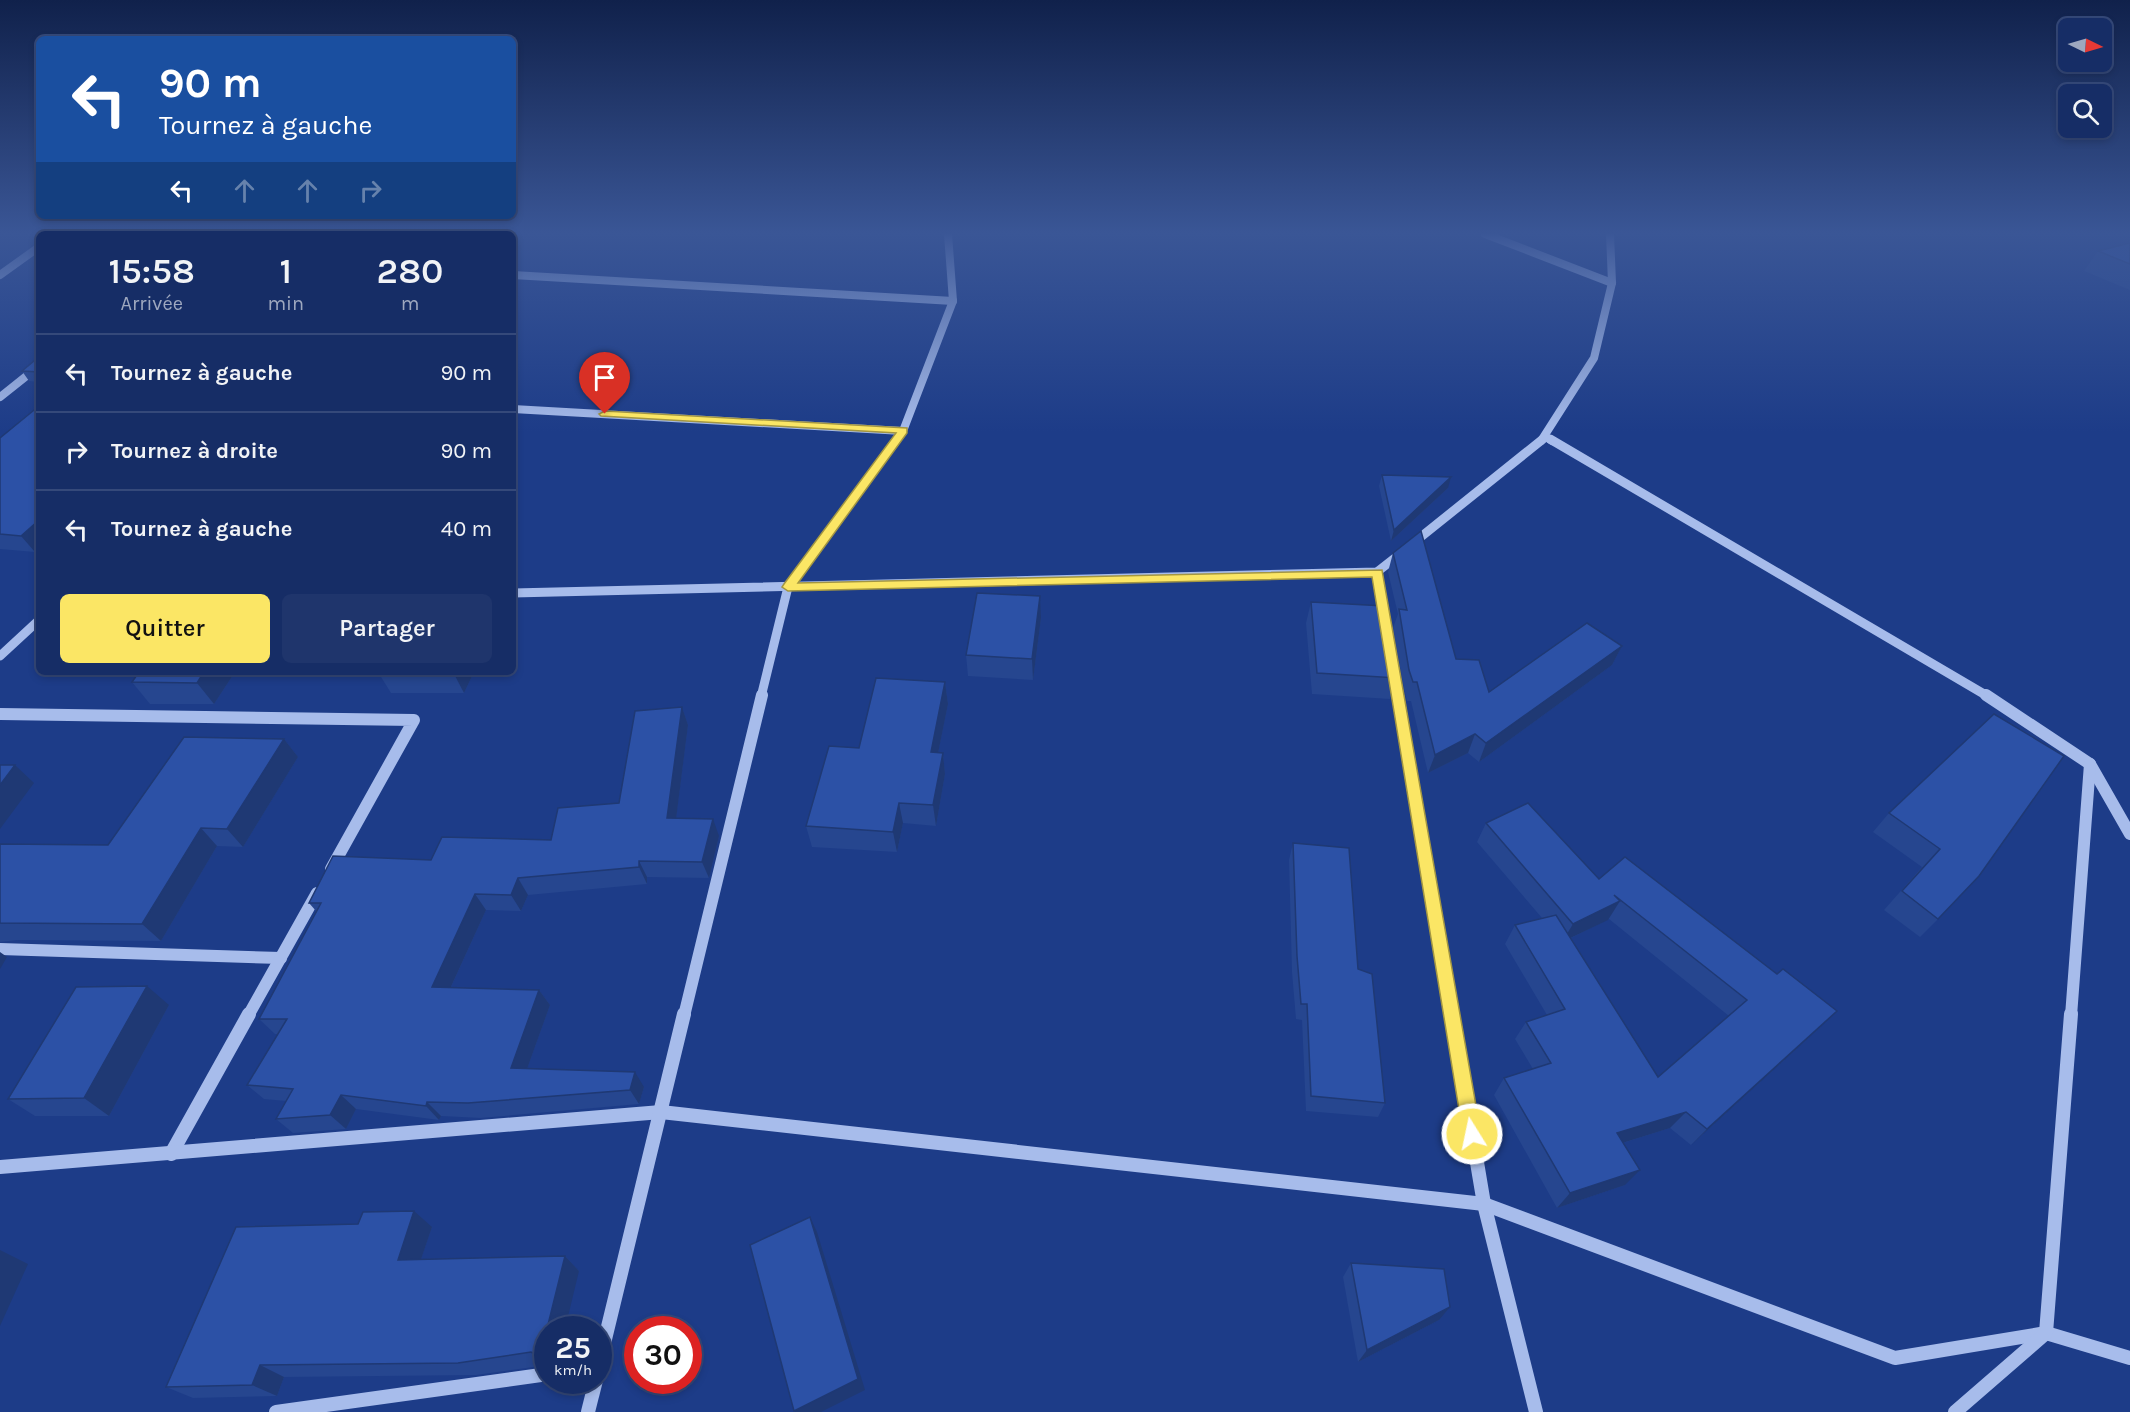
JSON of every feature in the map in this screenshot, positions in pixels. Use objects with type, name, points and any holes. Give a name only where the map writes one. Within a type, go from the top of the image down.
[{"type":"street","points":[[611,1316],[788,587],[903,431],[952,301],[933,300]]},
{"type":"street","points":[[516,593],[1377,573],[1546,437],[1594,358],[1608,300]]},
{"type":"street","points":[[0,397],[36,368]]},
{"type":"street","points":[[516,409],[903,431]]},
{"type":"street","points":[[1546,437],[2001,704],[2090,764],[2130,834]]},
{"type":"street","points":[[1377,573],[1387,631]]},
{"type":"street","points":[[0,656],[36,623]]},
{"type":"street","points":[[1391,654],[1484,1204],[1536,1412]]},
{"type":"street","points":[[0,714],[414,720],[171,1154]]},
{"type":"street","points":[[1955,1412],[2046,1333],[2090,764]]},
{"type":"street","points":[[0,949],[281,958]]},
{"type":"street","points":[[0,1167],[661,1112],[1484,1204],[1895,1358],[2046,1333],[2130,1358]]},
{"type":"street","points":[[276,1412],[534,1376]]},
{"type":"street","points":[[588,1412],[592,1394]]},
{"type":"building","points":[[36,357],[36,372],[22,371]]},
{"type":"building","points":[[36,408],[36,523],[21,536],[0,534],[0,438]]},
{"type":"building","points":[[1382,475],[1451,477],[1394,530]]},
{"type":"building","points":[[1421,531],[1456,659],[1479,660],[1489,692],[1587,623],[1622,646],[1486,743],[1475,734],[1435,755],[1417,682],[1413,682],[1409,670],[1399,609],[1407,610],[1393,553]]},
{"type":"building","points":[[977,593],[1040,596],[1032,659],[966,655]]},
{"type":"building","points":[[1311,602],[1385,606],[1397,678],[1317,673]]},
{"type":"building","points":[[137,675],[202,675],[197,683],[132,682]]},
{"type":"building","points":[[876,678],[945,682],[931,752],[943,753],[933,805],[899,803],[893,832],[806,826],[829,746],[859,748]]},
{"type":"building","points":[[682,707],[667,818],[713,819],[702,862],[639,861],[639,867],[518,878],[511,895],[475,894],[432,987],[539,990],[511,1068],[635,1072],[630,1090],[468,1103],[427,1102],[426,1106],[341,1095],[330,1115],[276,1119],[293,1089],[247,1085],[287,1019],[259,1019],[321,903],[309,903],[333,856],[431,860],[442,837],[551,840],[558,808],[619,803],[635,711]]},
{"type":"building","points":[[1994,714],[2064,756],[1979,876],[1938,919],[1902,891],[1940,849],[1889,813]]},
{"type":"building","points":[[184,737],[284,739],[227,829],[201,828],[142,924],[0,923],[0,844],[108,845]]},
{"type":"building","points":[[0,765],[15,765],[0,785]]},
{"type":"building","points":[[1528,803],[1599,879],[1625,857],[1777,974],[1783,969],[1837,1011],[1707,1129],[1686,1112],[1617,1133],[1640,1170],[1570,1193],[1504,1078],[1551,1063],[1526,1022],[1565,1009],[1515,925],[1556,915],[1658,1077],[1747,1000],[1614,895],[1620,901],[1573,924],[1486,823]]},
{"type":"building","points":[[1293,843],[1349,848],[1358,969],[1372,974],[1385,1103],[1311,1096],[1307,1004],[1301,1004],[1297,956]]},
{"type":"building","points":[[147,986],[84,1098],[8,1099],[76,987]]},
{"type":"building","points":[[414,1211],[398,1260],[565,1256],[550,1316],[534,1316],[534,1354],[531,1352],[458,1363],[260,1365],[252,1385],[166,1387],[236,1227],[358,1224],[363,1212]]},
{"type":"building","points":[[810,1217],[858,1379],[794,1411],[750,1245]]},
{"type":"building","points":[[1351,1263],[1444,1269],[1450,1307],[1367,1350]]},
{"type":"route","points":[[605,414],[903,431],[788,587],[1377,573],[1472,1134]]}]
